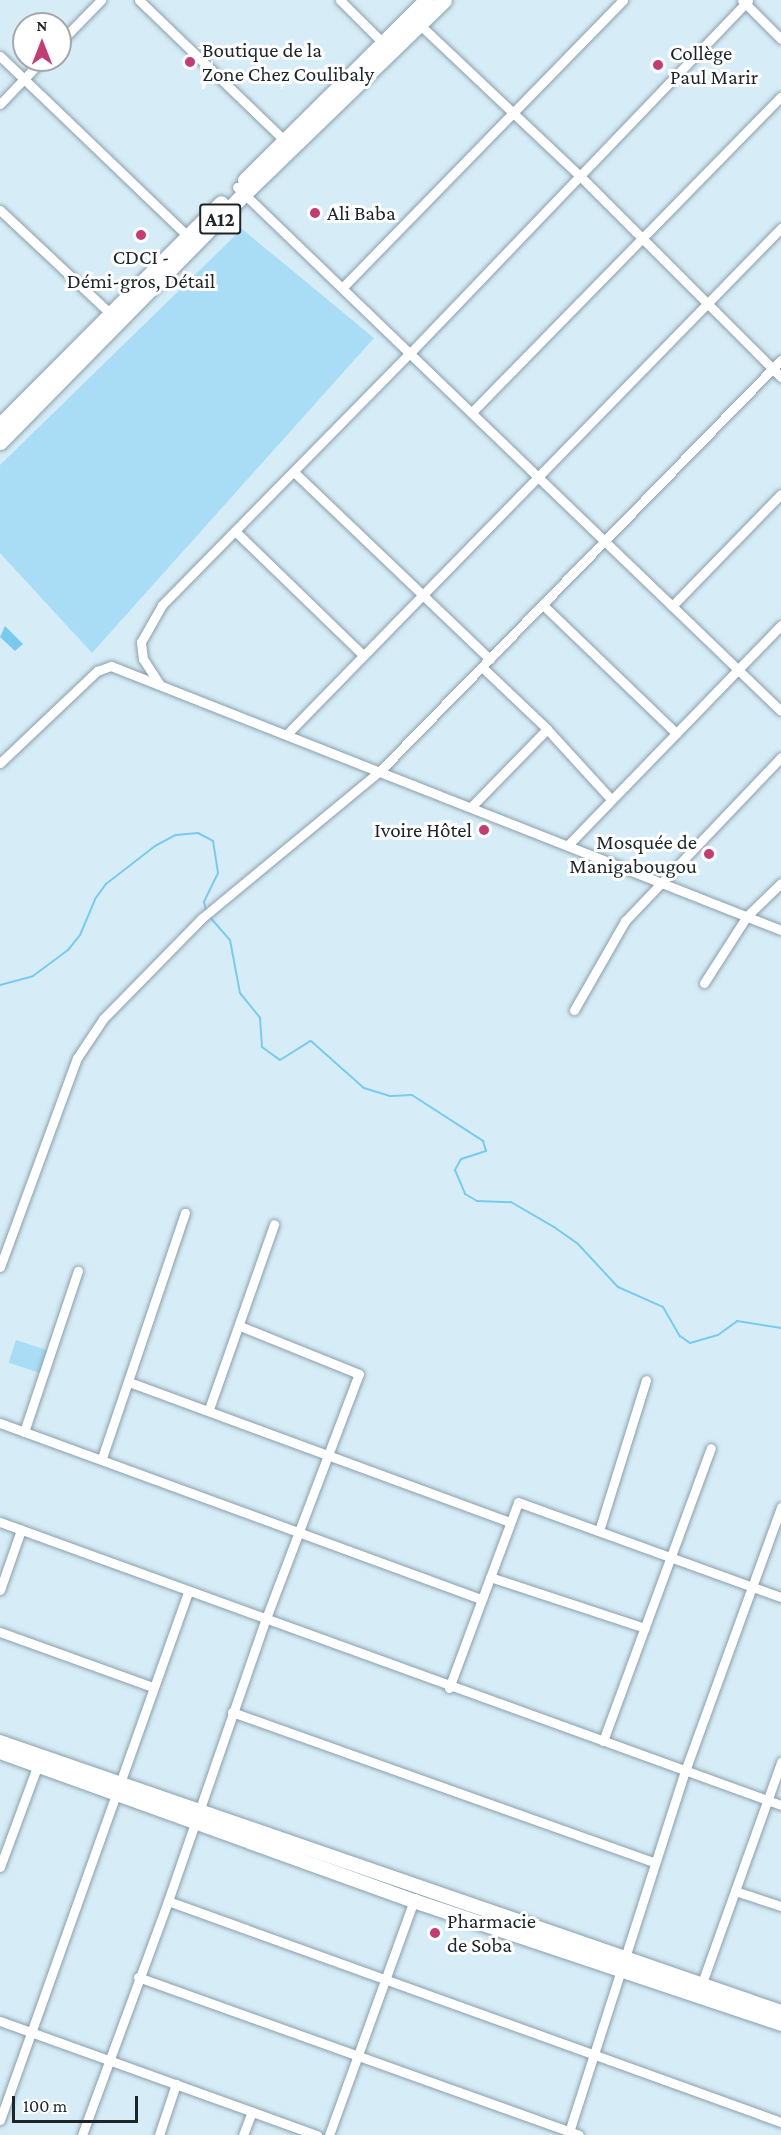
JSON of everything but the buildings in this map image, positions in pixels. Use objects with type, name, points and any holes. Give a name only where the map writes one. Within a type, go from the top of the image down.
[{"type":"main road","name":"A12","points":[[0,425],[115,318],[358,76],[414,20],[426,0]]},
{"type":"main road","name":"A12","points":[[0,442],[188,236],[241,190],[285,141],[358,76],[382,42],[444,0]]},
{"type":"street","points":[[72,30],[101,0]]},
{"type":"street","points":[[139,0],[285,141]]},
{"type":"street","points":[[340,0],[382,42]]},
{"type":"street","points":[[343,287],[623,0]]},
{"type":"street","points":[[160,685],[143,658],[141,642],[145,629],[162,605],[411,352],[745,1],[781,39]]},
{"type":"street","points":[[414,20],[579,175],[781,377]]},
{"type":"street","points":[[0,56],[188,236]]},
{"type":"street","points":[[0,104],[31,72]]},
{"type":"street","points":[[472,412],[643,241],[781,98]]},
{"type":"street","points":[[241,190],[781,711]]},
{"type":"street","points":[[0,210],[115,318]]},
{"type":"street","points":[[287,734],[781,228]]},
{"type":"street","points":[[0,1267],[77,1058],[103,1019],[202,918],[380,771],[781,360]]},
{"type":"street","points":[[294,472],[490,659]]},
{"type":"street","points":[[672,606],[781,494]]},
{"type":"street","points":[[235,531],[363,654]]},
{"type":"street","points":[[543,605],[676,733]]},
{"type":"street","points":[[568,845],[781,626]]},
{"type":"street","points":[[0,763],[105,666],[287,734],[781,930]]},
{"type":"street","points":[[482,667],[547,729],[611,799]]},
{"type":"street","points":[[471,807],[547,729]]},
{"type":"street","points":[[574,1010],[625,921],[781,757]]},
{"type":"street","points":[[704,983],[747,916],[781,883]]},
{"type":"street","points":[[102,1458],[185,1213]]},
{"type":"street","points":[[209,1409],[274,1224]]},
{"type":"street","points":[[24,1432],[78,1271]]},
{"type":"street","points":[[82,2135],[138,1977],[168,1901],[265,1621],[359,1374],[240,1326]]},
{"type":"street","points":[[599,1531],[646,1380]]},
{"type":"street","points":[[129,1382],[209,1409],[509,1522]]},
{"type":"street","points":[[0,1423],[102,1458],[481,1599]]},
{"type":"street","points":[[603,1741],[711,1448]]},
{"type":"street","points":[[449,1688],[514,1505],[523,1502],[781,1597]]},
{"type":"street","points":[[569,2133],[685,1772],[781,1507]]},
{"type":"street","points":[[0,1522],[449,1688],[781,1805]]},
{"type":"street","points":[[0,1590],[21,1530]]},
{"type":"street","points":[[490,1577],[645,1628]]},
{"type":"street","points":[[0,2121],[188,1592]]},
{"type":"street","points":[[0,1632],[153,1687]]},
{"type":"street","points":[[232,1712],[656,1863]]},
{"type":"street","points":[[0,1742],[417,1894],[624,1963],[781,2024]]},
{"type":"street","points":[[0,1752],[118,1786]]},
{"type":"street","points":[[702,1983],[781,1762]]},
{"type":"street","points":[[0,1867],[38,1764]]},
{"type":"street","points":[[735,1891],[781,1906]]},
{"type":"street","points":[[329,2135],[355,2056],[417,1894]]},
{"type":"street","points":[[168,1901],[595,2057],[781,2122]]},
{"type":"street","points":[[624,1963],[702,1983],[781,2012]]},
{"type":"street","points":[[138,1977],[579,2135]]},
{"type":"street","points":[[0,2021],[317,2135]]},
{"type":"street","points":[[159,2135],[176,2084]]},
{"type":"street","points":[[243,2135],[252,2112]]},
{"type":"shaded area","points":[[242,229],[374,338],[92,653],[0,553],[0,465]]},
{"type":"shaded area","points":[[5,626],[23,644],[15,651],[0,637]]},
{"type":"shaded area","points":[[16,1340],[47,1350],[40,1373],[9,1363]]},
{"type":"waterway","points":[[0,985],[33,976],[68,950],[80,935],[95,899],[106,884],[155,846],[176,835],[198,833],[213,841],[218,873],[204,902],[206,911]]},
{"type":"waterway","points":[[209,916],[230,940],[240,993],[260,1018],[262,1047],[280,1060],[311,1041],[364,1088],[391,1096],[412,1095],[483,1141],[486,1151],[461,1159],[455,1170],[465,1194],[477,1201],[511,1202],[554,1227],[578,1244],[618,1287],[663,1307],[680,1336],[690,1343],[718,1335],[737,1321],[781,1328]]},
{"type":"place","name":"Boutique de la Zone Chez Coulibaly","points":[[190,62]]},
{"type":"place","name":"Collège Paul Marir","points":[[658,65]]},
{"type":"place","name":"Ali Baba","points":[[315,213]]},
{"type":"place","name":"CDCI - Démi-gros, Détail","points":[[141,235]]},
{"type":"place","name":"Ivoire Hôtel","points":[[484,830]]},
{"type":"place","name":"Mosquée de Manigabougou","points":[[709,854]]},
{"type":"place","name":"Pharmacie de Soba","points":[[435,1933]]}]
